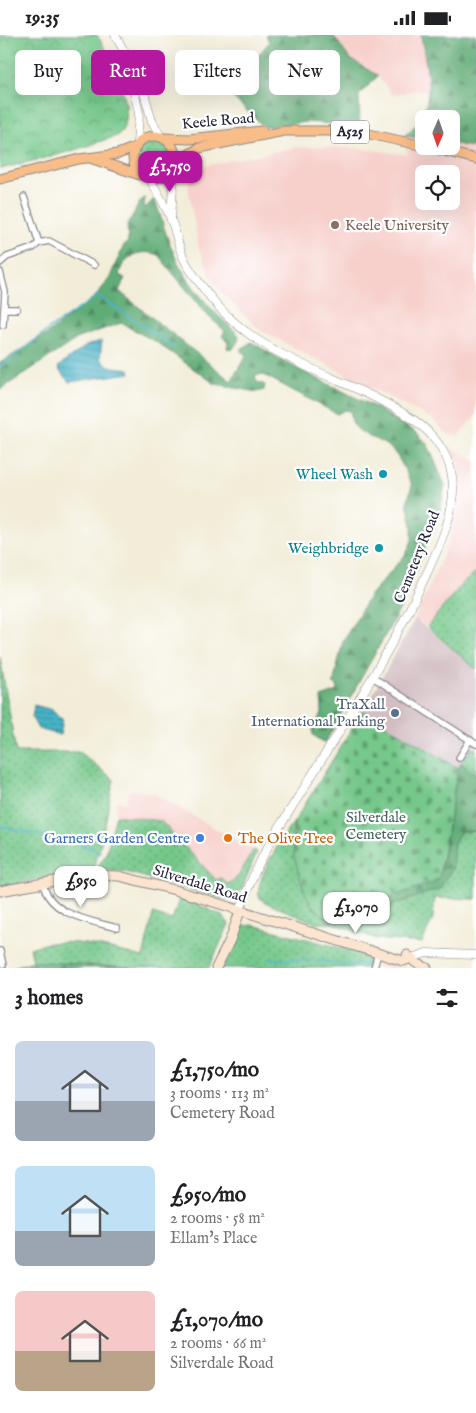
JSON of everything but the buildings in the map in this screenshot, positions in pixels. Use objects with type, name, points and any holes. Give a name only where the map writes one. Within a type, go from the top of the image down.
[{"type":"main road","name":"Keele Road","points":[[162,137],[189,139],[257,131],[343,131],[370,134],[415,144]]},
{"type":"main road","name":"Keele Road","points":[[175,165],[199,148],[274,132]]},
{"type":"main road","points":[[0,179],[90,158],[118,154],[147,137],[162,137],[175,149],[175,165],[166,175],[158,179],[90,158]]},
{"type":"main road","points":[[136,145],[133,155],[134,164],[147,177]]},
{"type":"main road","name":"Keele Road","points":[[460,155],[476,159]]},
{"type":"main road","name":"Silverdale Road","points":[[0,891],[79,876],[109,874],[175,890],[383,954],[405,954],[412,958]]},
{"type":"main road","points":[[216,968],[230,940],[240,911]]},
{"type":"main road","points":[[412,958],[416,963],[427,968]]},
{"type":"street","points":[[115,35],[123,50]]},
{"type":"street","points":[[134,95],[138,113],[136,145]]},
{"type":"street","points":[[145,95],[152,121],[162,137]]},
{"type":"street","name":"Cemetery Road","points":[[171,220],[175,165]]},
{"type":"street","name":"Cemetery Road","points":[[147,177],[171,220],[175,238],[185,261],[211,298],[231,319],[268,347],[415,421],[438,441],[449,464],[453,487],[451,510],[435,555],[406,620],[374,678],[274,831],[258,863],[240,911]]},
{"type":"street","points":[[24,197],[39,243]]},
{"type":"street","points":[[0,263],[7,257],[33,248],[39,243],[49,241],[94,265]]},
{"type":"street","points":[[0,272],[5,292],[6,309],[3,325]]},
{"type":"street","points":[[6,309],[17,309]]},
{"type":"street","points":[[374,678],[473,742],[459,758]]},
{"type":"street","points":[[43,884],[47,898],[72,915],[117,928]]},
{"type":"street","points":[[0,951],[4,965]]},
{"type":"street","points":[[412,958],[426,953],[476,955]]},
{"type":"street","points":[[374,968],[383,954]]},
{"type":"shaded area","name":"Keele University","points":[[333,35],[476,35],[476,415],[458,437],[445,432],[432,419],[260,330],[223,294],[209,273],[199,249],[188,187],[190,178],[204,166],[297,147],[357,148],[408,155],[404,136],[415,127],[415,155],[460,155],[460,110],[425,110],[429,92],[416,90],[392,95],[378,76],[349,58]]},
{"type":"shaded area","points":[[450,446],[476,462],[476,572],[461,585],[427,627],[415,619],[446,548],[461,501],[460,470]]},
{"type":"shaded area","points":[[415,619],[476,669],[476,749],[471,749],[458,768],[363,711]]},
{"type":"shaded area","points":[[129,790],[153,793],[253,850],[238,877],[228,884],[217,881],[154,819],[116,815],[116,801],[126,803]]},
{"type":"shaded area","points":[[386,963],[410,968],[378,968],[379,964]]},
{"type":"green space","points":[[0,35],[97,35],[106,50],[91,50],[91,95],[124,95],[127,114],[124,126],[118,135],[66,153],[0,169]]},
{"type":"green space","points":[[266,35],[333,35],[349,58],[378,76],[359,95],[360,126],[307,122],[264,127],[230,95],[259,95],[259,54],[269,42]]},
{"type":"green space","points":[[421,35],[476,35],[476,148],[460,145],[460,110],[424,110],[427,102],[428,77]]},
{"type":"green space","points":[[415,125],[415,138],[404,136]]},
{"type":"green space","points":[[154,141],[166,145],[170,157],[166,169],[154,173],[142,169],[138,157],[142,145]]},
{"type":"green space","points":[[145,197],[144,209],[154,199],[176,259],[190,282],[216,314],[236,332],[239,336],[238,341],[232,350],[227,348],[228,343],[222,336],[225,331],[208,316],[158,255],[139,253],[128,258],[121,268],[119,275],[125,278],[119,291],[231,381],[246,356],[240,350],[251,342],[300,370],[373,406],[417,433],[427,443],[445,485],[440,512],[401,607],[325,743],[313,735],[313,727],[322,713],[321,697],[338,691],[337,685],[333,684],[343,641],[370,595],[406,554],[412,540],[412,525],[407,503],[412,485],[394,451],[354,426],[351,412],[345,410],[337,414],[262,374],[255,376],[257,382],[265,385],[264,390],[257,392],[215,384],[156,342],[121,323],[78,338],[0,390],[0,363],[47,334],[97,295],[109,279],[124,245],[128,242],[127,224]]},
{"type":"green space","points":[[476,572],[476,669],[427,627],[461,585]]},
{"type":"green space","points":[[0,657],[16,752],[80,752],[114,780],[103,837],[92,869],[0,887]]},
{"type":"green space","name":"Silverdale Cemetery","points":[[363,711],[458,768],[439,878],[431,883],[365,906],[353,901],[345,918],[339,914],[332,923],[312,906],[305,893],[294,857],[294,822]]},
{"type":"green space","points":[[471,749],[476,749],[476,775],[461,763]]},
{"type":"green space","points":[[461,763],[476,775],[476,831],[461,831],[454,842],[452,869],[439,889],[347,921],[341,917],[345,918],[353,900],[441,871],[458,768]]},
{"type":"green space","points":[[116,815],[161,821],[216,880],[221,878],[228,884],[238,877],[253,850],[257,852],[241,891],[227,900],[126,872],[97,868],[106,854]]},
{"type":"green space","points":[[294,822],[292,839],[312,906],[332,923],[316,923],[260,899],[259,889],[265,869]]},
{"type":"green space","points":[[461,831],[476,831],[476,899],[435,898],[433,918],[422,943],[377,939],[332,923],[339,914],[347,921],[439,889],[452,869],[454,842]]},
{"type":"green space","points":[[180,896],[223,916],[229,924],[209,968],[131,968],[33,961],[30,948],[58,942],[87,944],[143,957],[153,914],[172,920]]},
{"type":"green space","points":[[252,925],[365,954],[372,962],[370,968],[221,968],[243,926]]},
{"type":"green space","points":[[33,961],[130,968],[10,968]]},
{"type":"water","points":[[102,342],[100,358],[103,362],[110,366],[129,369],[130,373],[69,382],[58,369],[59,366],[86,346]]},
{"type":"water","points":[[34,705],[53,710],[63,720],[60,735],[38,729],[32,718]]},
{"type":"waterway","points":[[0,367],[52,327],[98,296],[175,347]]},
{"type":"waterway","points":[[0,826],[81,844],[100,852]]},
{"type":"waterway","points":[[269,959],[323,961],[350,965],[368,964]]},
{"type":"place","name":"Keele University","points":[[335,225]]},
{"type":"place","name":"Wheel Wash","points":[[383,474]]},
{"type":"place","name":"Weighbridge","points":[[379,548]]},
{"type":"place","name":"TraXall International Parking","points":[[395,713]]},
{"type":"place","name":"Garners Garden Centre","points":[[200,838]]},
{"type":"place","name":"The Olive Tree","points":[[228,838]]}]
